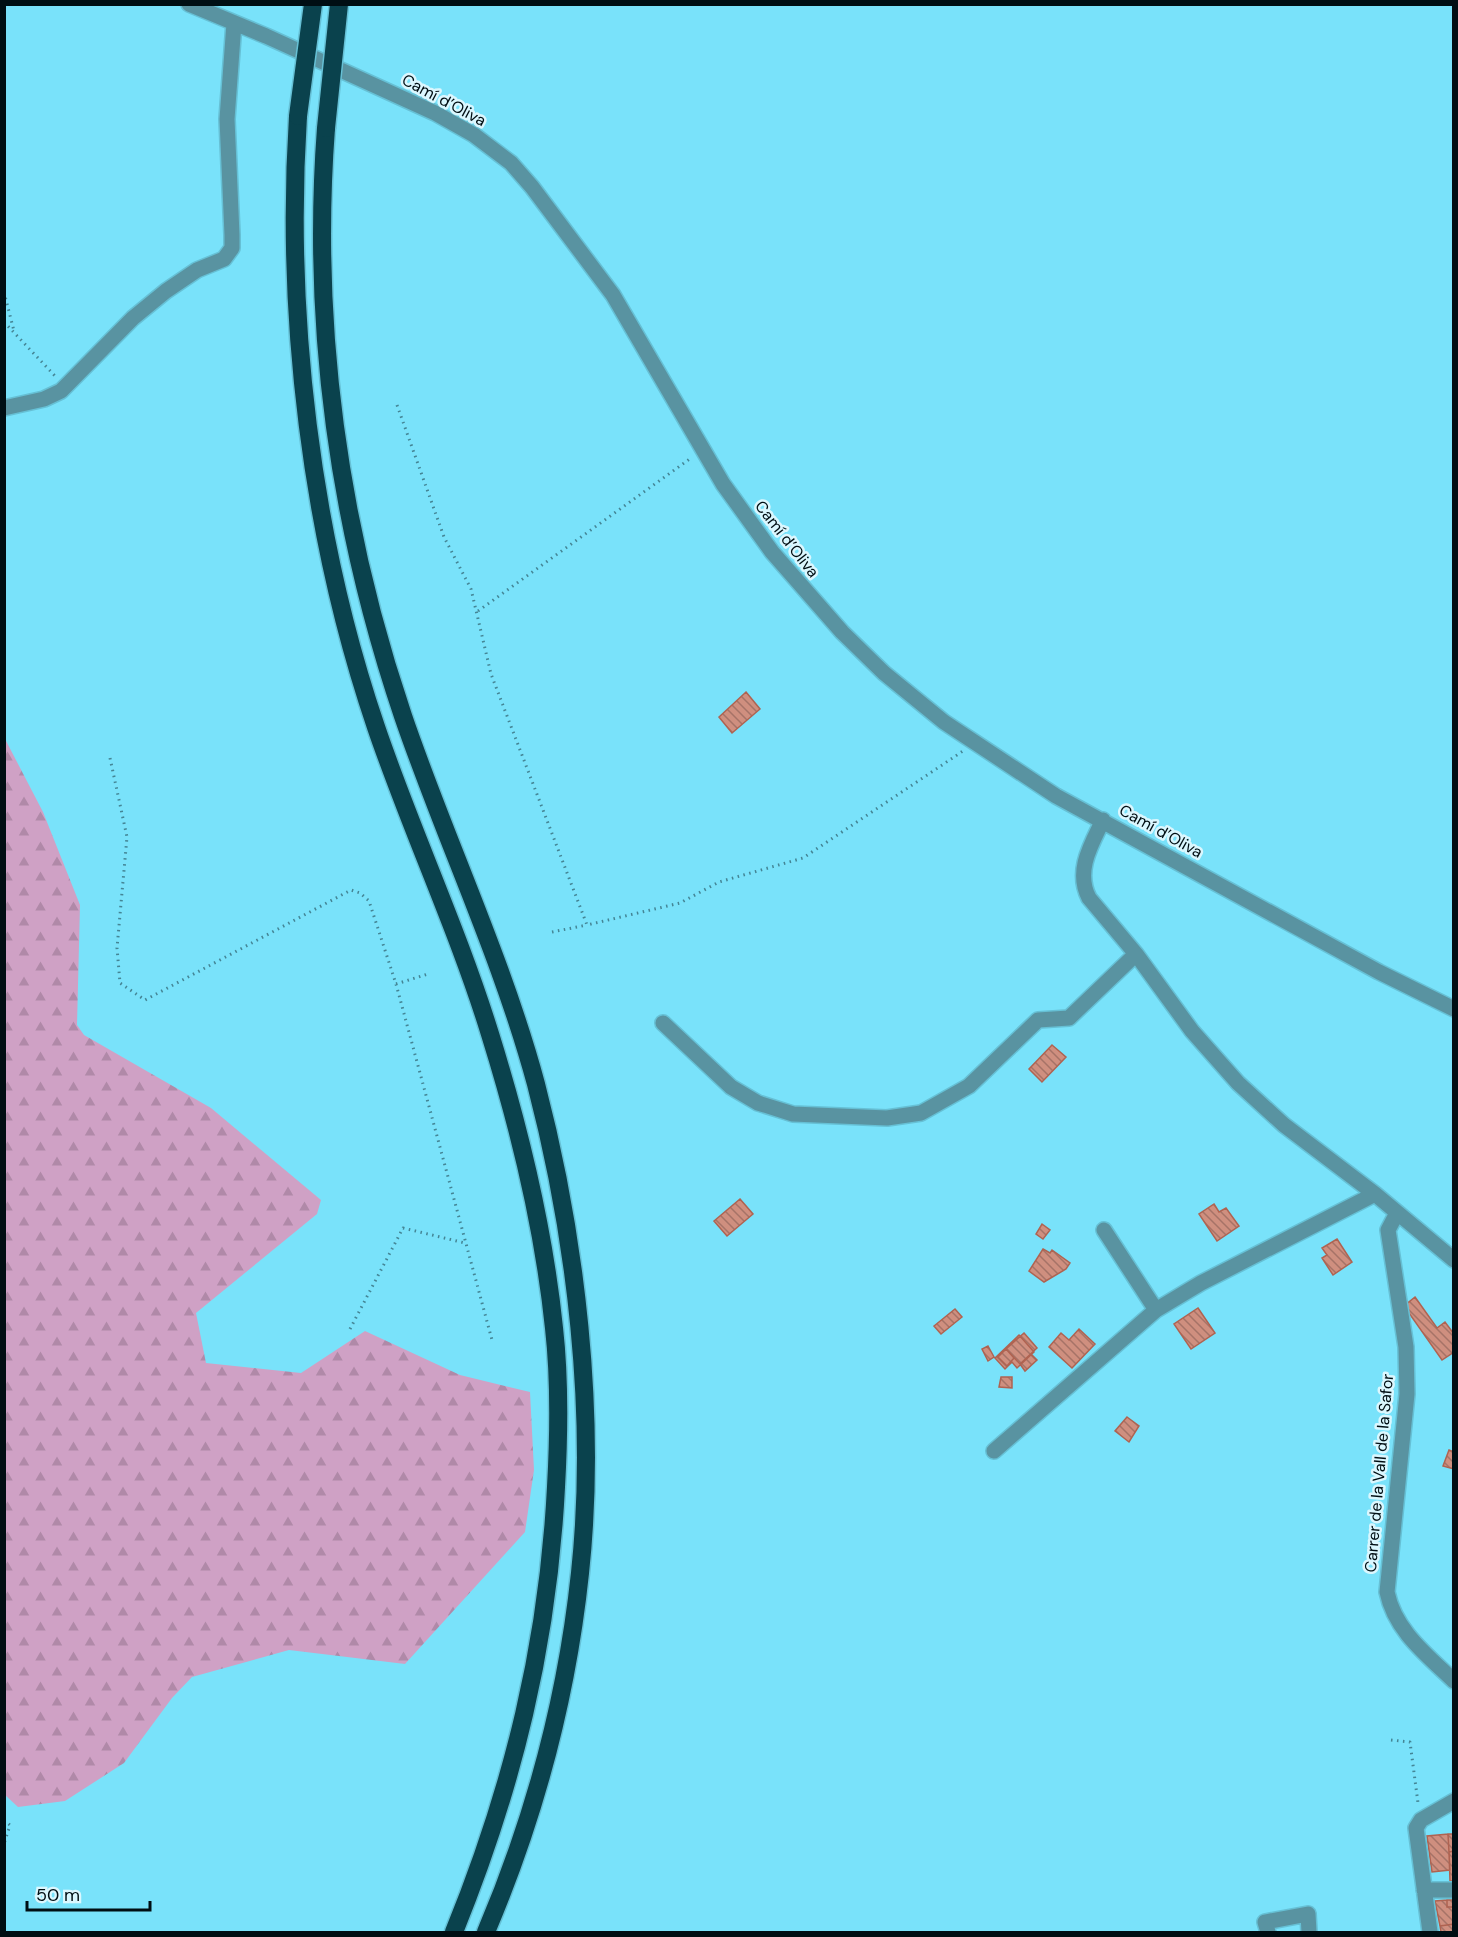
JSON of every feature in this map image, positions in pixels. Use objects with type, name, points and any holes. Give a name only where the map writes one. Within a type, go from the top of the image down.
[{"type":"highway","points":[[313,4],[298,116],[294,221],[302,357],[317,487],[351,646],[376,727],[490,1032],[528,1180],[554,1325],[559,1391],[558,1454],[547,1606],[519,1741],[478,1873],[454,1932]]},
{"type":"highway","points":[[339,4],[321,190],[327,357],[336,435],[357,548],[382,648],[403,714],[504,987],[536,1086],[561,1207],[582,1345],[585,1449],[580,1573],[565,1666],[530,1818],[509,1878],[486,1932]]},
{"type":"street","name":"Camí d’Oliva","points":[[189,4],[373,84],[454,123],[492,148],[518,171],[613,295],[703,450],[747,519],[799,585],[884,673],[974,744],[1056,796],[1379,972],[1454,1009]]},
{"type":"street","points":[[4,408],[44,399],[65,387],[141,312],[182,280],[224,259],[232,248],[227,119],[234,23]]},
{"type":"street","points":[[1103,820],[1083,870],[1084,888],[1089,898],[1136,954],[1172,1006],[1231,1076],[1284,1125],[1375,1194],[1454,1260]]},
{"type":"street","points":[[663,1023],[731,1087],[758,1103],[802,1115],[901,1118],[921,1113],[969,1086],[1030,1024],[1038,1020],[1069,1018],[1136,954]]},
{"type":"street","points":[[994,1451],[1156,1310],[1201,1283],[1375,1194]]},
{"type":"street","name":"Carrer de la Vall de la Safor","points":[[1397,1213],[1388,1230],[1406,1347],[1407,1394],[1387,1592],[1394,1614],[1405,1632],[1454,1681]]},
{"type":"street","points":[[1104,1230],[1156,1310]]},
{"type":"street","points":[[1430,1932],[1416,1828],[1421,1820],[1454,1801]]},
{"type":"street","points":[[1424,1890],[1454,1890]]},
{"type":"street","points":[[1268,1932],[1265,1922],[1308,1914],[1309,1932]]},
{"type":"path","points":[[4,141],[4,159]]},
{"type":"path","points":[[4,292],[15,333]]},
{"type":"path","points":[[4,322],[65,387]]},
{"type":"path","points":[[397,405],[444,537],[471,589],[491,674],[587,925]]},
{"type":"path","points":[[478,611],[703,450]]},
{"type":"path","points":[[552,932],[680,903],[719,882],[803,858],[974,744]]},
{"type":"path","points":[[110,758],[128,837],[117,948],[120,983],[145,1000],[351,890],[360,893],[369,902],[396,984],[492,1340]]},
{"type":"path","points":[[396,984],[428,974]]},
{"type":"path","points":[[350,1329],[403,1228],[465,1243]]},
{"type":"path","points":[[1391,1740],[1410,1742],[1421,1820]]},
{"type":"path","points":[[4,1820],[10,1825],[4,1844]]},
{"type":"green space","points":[[4,737],[43,812],[80,905],[77,1025],[84,1035],[211,1108],[321,1200],[317,1214],[196,1313],[206,1363],[301,1373],[365,1331],[460,1375],[530,1392],[534,1470],[525,1532],[405,1664],[289,1650],[192,1677],[172,1698],[124,1763],[65,1801],[18,1807],[4,1794]]},
{"type":"building","points":[[746,692],[760,709],[732,733],[719,717]]},
{"type":"building","points":[[1052,1045],[1066,1057],[1042,1082],[1029,1069]]},
{"type":"building","points":[[740,1199],[753,1214],[727,1236],[714,1221]]},
{"type":"building","points":[[1214,1204],[1219,1212],[1226,1208],[1239,1226],[1217,1241],[1199,1214]]},
{"type":"building","points":[[1042,1224],[1050,1230],[1043,1239],[1036,1234]]},
{"type":"building","points":[[1337,1239],[1352,1262],[1333,1275],[1322,1258],[1327,1255],[1322,1248]]},
{"type":"building","points":[[1043,1249],[1050,1253],[1052,1250],[1070,1263],[1066,1269],[1044,1282],[1029,1271]]},
{"type":"building","points":[[1415,1297],[1437,1328],[1445,1322],[1454,1334],[1454,1352],[1442,1360],[1404,1306]]},
{"type":"building","points":[[1198,1308],[1215,1333],[1191,1349],[1174,1324]]},
{"type":"building","points":[[955,1309],[962,1317],[941,1334],[934,1326]]},
{"type":"building","points":[[1079,1329],[1095,1344],[1072,1368],[1049,1347],[1061,1333],[1069,1340]]},
{"type":"building","points":[[1024,1333],[1037,1348],[1020,1364],[1006,1349]]},
{"type":"building","points":[[1019,1335],[1034,1352],[1017,1368],[1012,1362],[1005,1369],[995,1358]]},
{"type":"building","points":[[988,1346],[994,1357],[988,1361],[982,1349]]},
{"type":"building","points":[[1006,1349],[1014,1358],[1007,1366],[998,1357]]},
{"type":"building","points":[[1031,1354],[1037,1360],[1025,1371],[1020,1364]]},
{"type":"building","points":[[1001,1377],[1012,1377],[1012,1388],[999,1387]]},
{"type":"building","points":[[1127,1417],[1139,1426],[1129,1442],[1115,1431]]},
{"type":"building","points":[[1449,1450],[1454,1452],[1454,1469],[1443,1466]]},
{"type":"building","points":[[1448,1834],[1454,1834],[1454,1851],[1449,1852]]},
{"type":"building","points":[[1448,1834],[1450,1870],[1432,1872],[1427,1836]]},
{"type":"building","points":[[1454,1851],[1454,1881],[1450,1881],[1449,1852]]},
{"type":"building","points":[[1447,1900],[1454,1900],[1454,1907],[1447,1907]]},
{"type":"building","points":[[1447,1900],[1447,1907],[1454,1907],[1454,1924],[1440,1926],[1435,1901]]},
{"type":"building","points":[[1454,1924],[1454,1932],[1441,1932],[1440,1926]]}]
